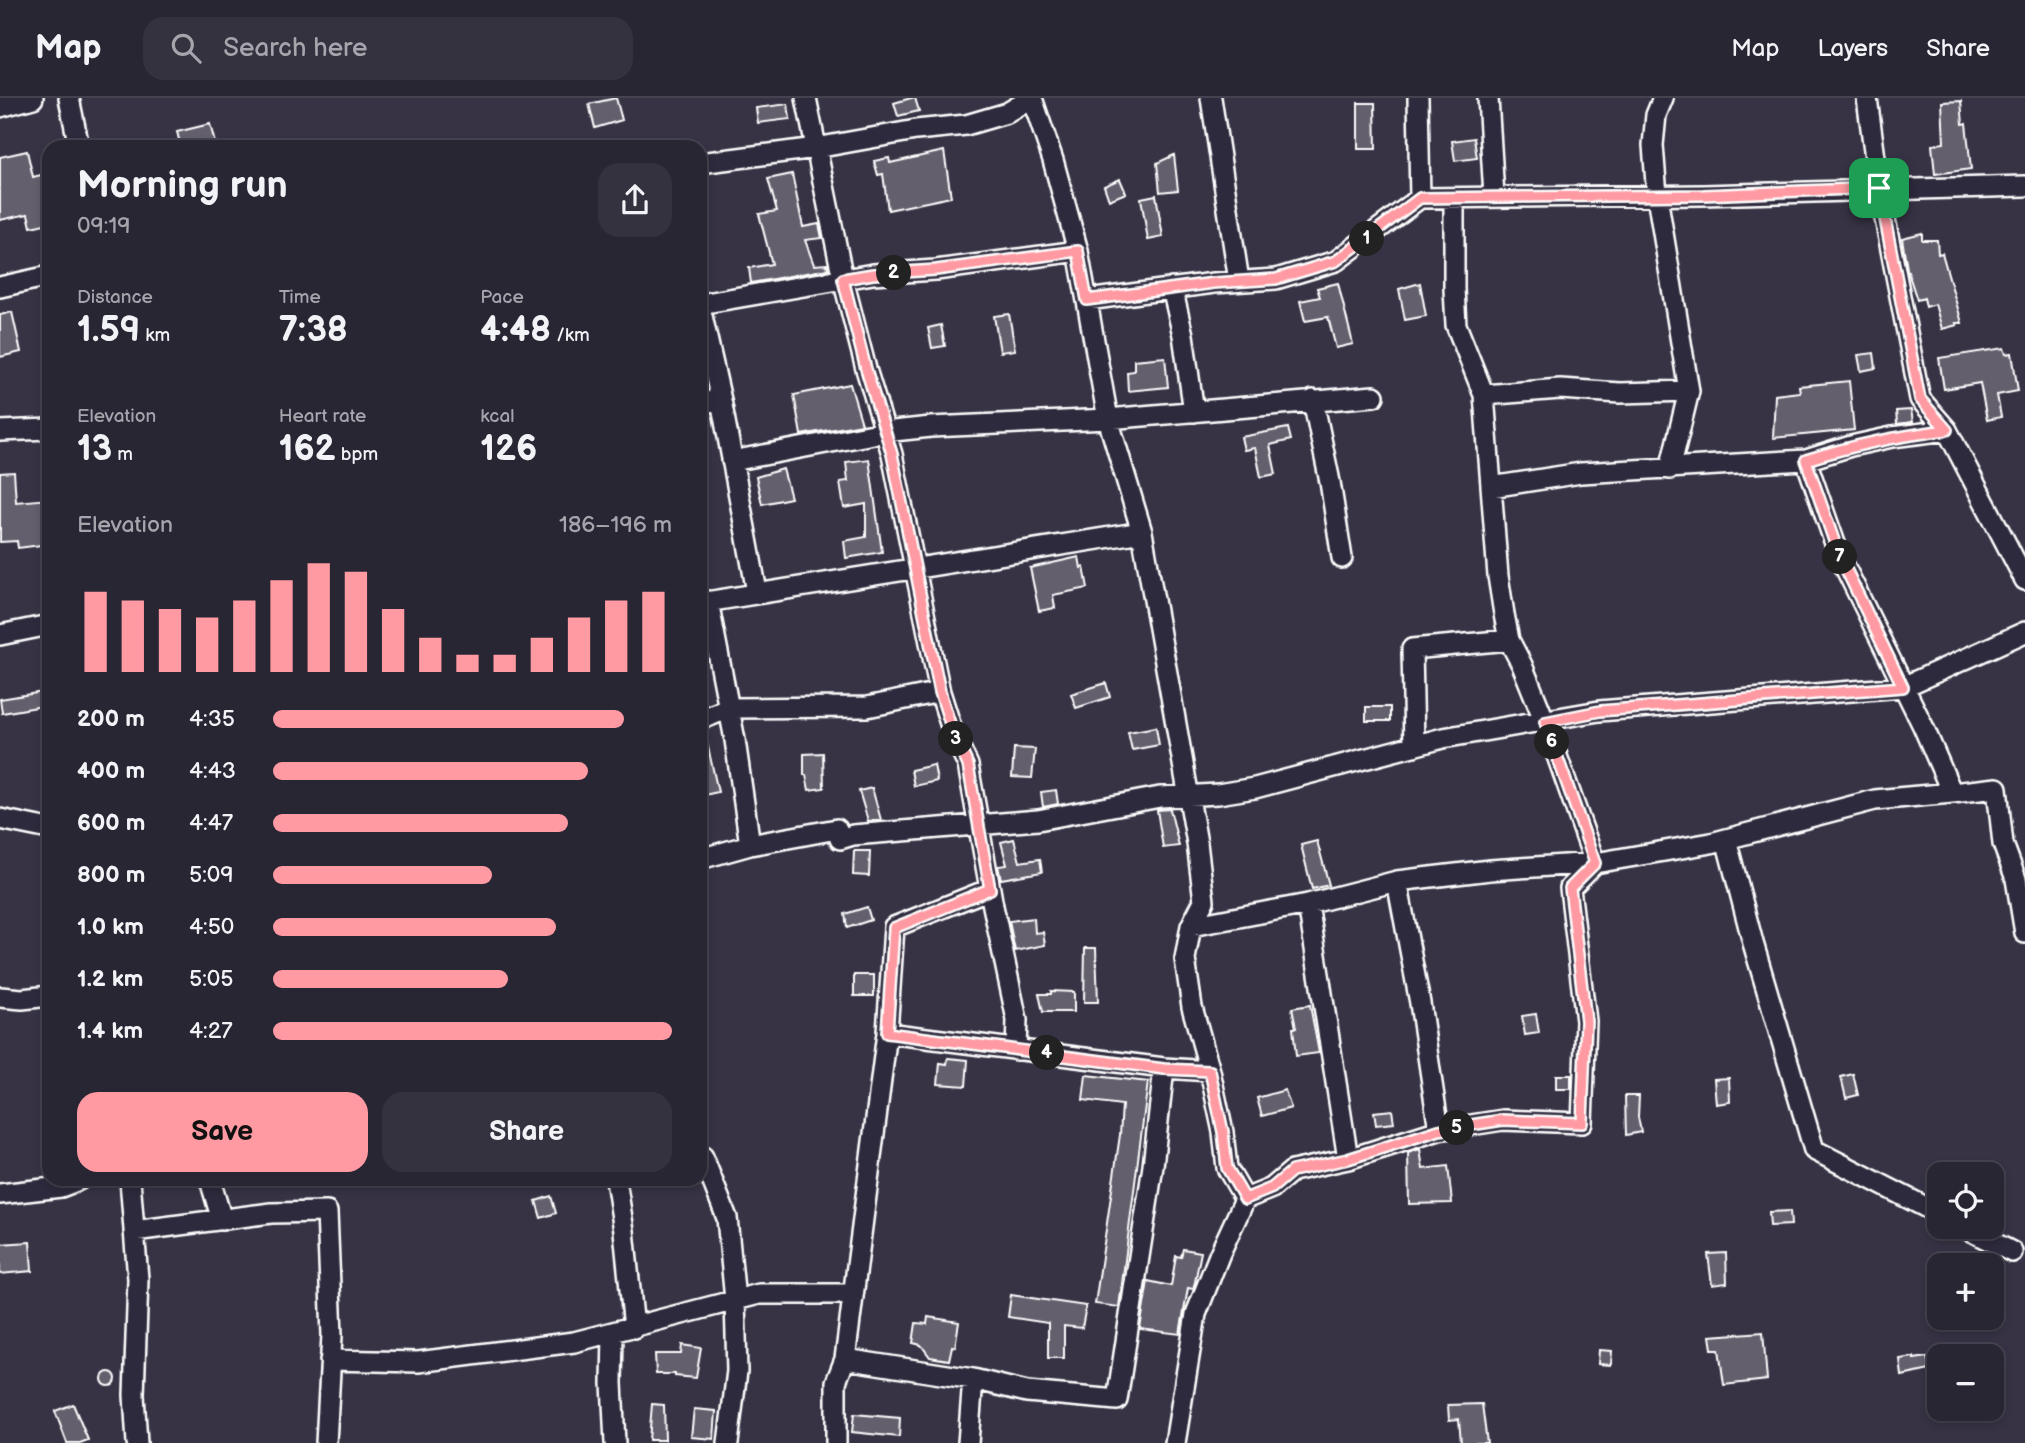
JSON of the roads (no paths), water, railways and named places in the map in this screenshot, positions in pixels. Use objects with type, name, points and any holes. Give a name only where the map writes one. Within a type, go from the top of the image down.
[{"type":"street","points":[[0,107],[33,98]]},
{"type":"street","points":[[69,98],[78,140]]},
{"type":"street","points":[[806,98],[843,279],[892,454],[940,692],[953,733],[968,765],[1017,1020],[1016,1050]]},
{"type":"street","points":[[707,162],[816,148],[916,130],[966,125],[1007,113],[1032,98],[1053,160],[1078,251],[1108,419],[1142,532],[1197,842],[1204,901],[1191,926],[1185,960],[1192,1007],[1210,1071],[1223,1132],[1227,1168],[1245,1199]]},
{"type":"street","points":[[1211,98],[1239,281]]},
{"type":"street","points":[[1418,98],[1420,198]]},
{"type":"street","points":[[1488,98],[1494,196]]},
{"type":"street","points":[[1662,98],[1656,115],[1653,145],[1657,196],[1689,391],[1670,469]]},
{"type":"street","points":[[1867,98],[1879,188],[1920,399],[1947,430],[2025,580]]},
{"type":"street","points":[[1087,300],[1172,288],[1276,279],[1336,261],[1420,198],[1657,196],[2025,186]]},
{"type":"street","points":[[1454,198],[1454,289],[1457,325],[1484,395],[1498,576],[1509,640],[1545,722],[1595,863]]},
{"type":"street","points":[[707,304],[873,274],[936,270],[1078,251]]},
{"type":"street","points":[[0,287],[42,278]]},
{"type":"street","points":[[1172,288],[1183,335],[1194,412]]},
{"type":"street","points":[[707,337],[757,592]]},
{"type":"street","points":[[1484,395],[1560,389],[1620,393],[1689,391]]},
{"type":"street","points":[[732,461],[884,432],[931,427],[1108,419],[1374,396]]},
{"type":"street","points":[[707,402],[721,400]]},
{"type":"street","points":[[1313,400],[1342,558]]},
{"type":"street","points":[[0,431],[42,429]]},
{"type":"street","points":[[1491,487],[1581,473],[1806,460],[1892,437],[1947,430]]},
{"type":"street","points":[[1806,460],[1839,555],[1952,793]]},
{"type":"street","points":[[707,601],[914,566],[1142,532]]},
{"type":"street","points":[[707,615],[729,708],[750,845]]},
{"type":"street","points":[[0,635],[42,626]]},
{"type":"street","points":[[707,857],[750,845],[838,829],[840,839],[853,835],[1038,820],[1093,808],[1188,794],[1218,794],[1255,788],[1443,738],[1600,711],[1903,687],[2025,632]]},
{"type":"street","points":[[1414,746],[1412,649],[1509,640]]},
{"type":"street","points":[[707,717],[729,708],[867,707],[940,692]]},
{"type":"street","points":[[1191,926],[1308,904],[1397,881],[1490,870],[1595,863],[1726,839],[1875,800],[1997,788],[2003,844],[2016,879],[2025,933]]},
{"type":"street","points":[[0,819],[42,828]]},
{"type":"street","points":[[1726,839],[1752,943],[1814,1150],[1927,1208]]},
{"type":"street","points":[[1175,1443],[1196,1314],[1245,1199],[1272,1188],[1292,1171],[1348,1159],[1439,1130],[1503,1120],[1582,1123],[1586,1021],[1570,888],[1595,863]]},
{"type":"street","points":[[1397,881],[1420,1003],[1439,1130]]},
{"type":"street","points":[[836,1443],[835,1382],[845,1359],[887,1033],[894,928],[990,889]]},
{"type":"street","points":[[1308,904],[1348,1159]]},
{"type":"street","points":[[0,997],[22,999],[42,997]]},
{"type":"street","points":[[887,1033],[1164,1069],[1210,1071]]},
{"type":"street","points":[[845,1359],[973,1379],[1027,1392],[1117,1400],[1153,1166],[1164,1069]]},
{"type":"street","points":[[707,1167],[727,1218],[735,1300],[737,1371],[728,1443]]},
{"type":"street","points":[[0,1194],[64,1186]]},
{"type":"street","points":[[130,1186],[138,1279],[134,1395],[137,1443]]},
{"type":"street","points":[[212,1186],[222,1220]]},
{"type":"street","points":[[617,1186],[634,1328]]},
{"type":"street","points":[[134,1231],[271,1213],[327,1212],[331,1307],[326,1443]]},
{"type":"street","points":[[1987,1239],[2012,1252]]},
{"type":"street","points":[[330,1360],[418,1362],[574,1342],[759,1294],[852,1294]]},
{"type":"street","points":[[613,1334],[615,1443]]},
{"type":"street","points":[[968,1443],[973,1379]]}]
